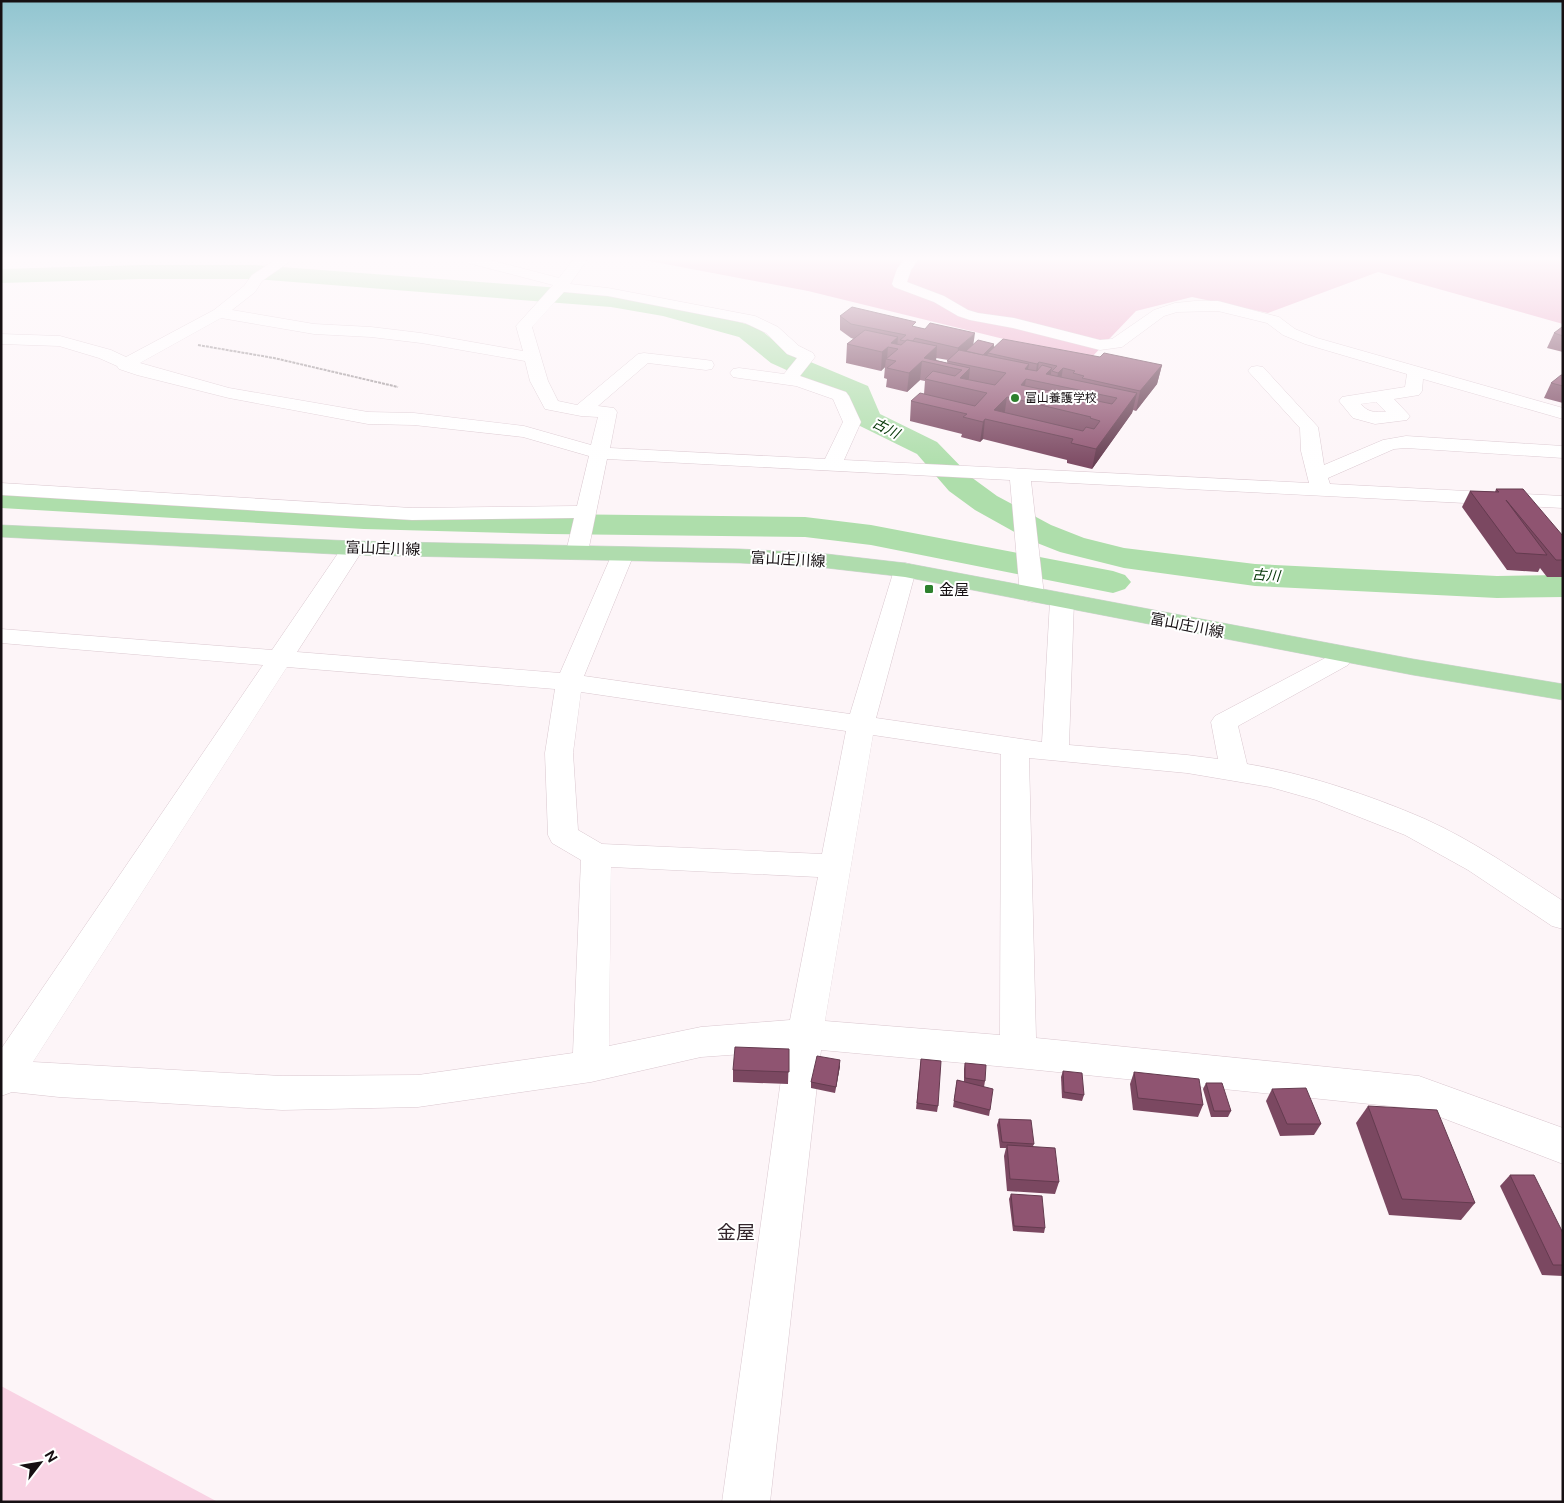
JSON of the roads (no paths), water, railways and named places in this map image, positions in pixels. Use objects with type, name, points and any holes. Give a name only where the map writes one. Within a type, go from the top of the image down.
[{"type":"main road","name":"富山庄川線","points":[[1,531],[186,538],[353,548],[582,529],[622,554],[818,560],[905,570],[1031,576],[1062,601],[1339,653],[1563,692]]},
{"type":"street","points":[[125,365],[190,330]]},
{"type":"street","points":[[336,330],[421,338],[533,357]]},
{"type":"street","points":[[1,489],[412,514],[582,529],[608,412],[581,411],[551,404],[539,381],[525,330]]},
{"type":"street","points":[[772,330],[793,350],[806,357],[795,371]]},
{"type":"street","points":[[1040,330],[1100,345],[1116,344],[1136,330]]},
{"type":"street","points":[[1287,330],[1311,342],[1563,414]]},
{"type":"street","points":[[1,339],[60,341],[105,354],[125,365],[142,371],[228,393],[368,418],[414,419],[524,432],[600,453],[832,464],[963,473],[1319,482],[1563,502]]},
{"type":"street","points":[[581,411],[644,358],[706,365]]},
{"type":"street","points":[[1257,370],[1310,427],[1309,442],[1319,482]]},
{"type":"street","points":[[739,373],[795,371],[840,396],[852,422],[832,464]]},
{"type":"street","points":[[1380,396],[1413,391],[1416,371]]},
{"type":"street","points":[[1319,482],[1390,444],[1406,442],[1563,452]]},
{"type":"street","points":[[1020,475],[1031,576]]},
{"type":"street","points":[[353,548],[3,1077],[282,1093],[418,1090],[591,1066],[701,1042],[804,1034],[1018,1052],[1419,1093],[1563,1146]]},
{"type":"street","points":[[622,554],[569,682],[559,754],[563,835],[596,855],[835,866]]},
{"type":"street","points":[[746,1502],[804,1034],[861,724],[905,570]]},
{"type":"street","points":[[1055,753],[1062,601]]},
{"type":"street","points":[[1,636],[569,682],[1055,753],[1154,761],[1270,777],[1326,793],[1415,827],[1479,862],[1563,917]]},
{"type":"street","points":[[1235,772],[1224,722],[1339,660],[1339,653]]},
{"type":"street","points":[[1015,747],[1018,1052]]},
{"type":"street","points":[[591,1066],[596,855]]},
{"type":"waterway","name":"古川","points":[[741,330],[748,332],[780,358],[858,392],[868,419],[927,448],[960,484],[986,503],[1039,532],[1072,545],[1124,558],[1255,575],[1497,587],[1563,586]]},
{"type":"waterway","points":[[1,498],[364,519],[549,524],[805,527],[871,535],[1113,582]]},
{"type":"place","name":"富山養護学校","points":[[1015,398]]},
{"type":"place","name":"金屋","points":[[929,589]]},
{"type":"district","name":"金屋","points":[[736,1232]]}]
